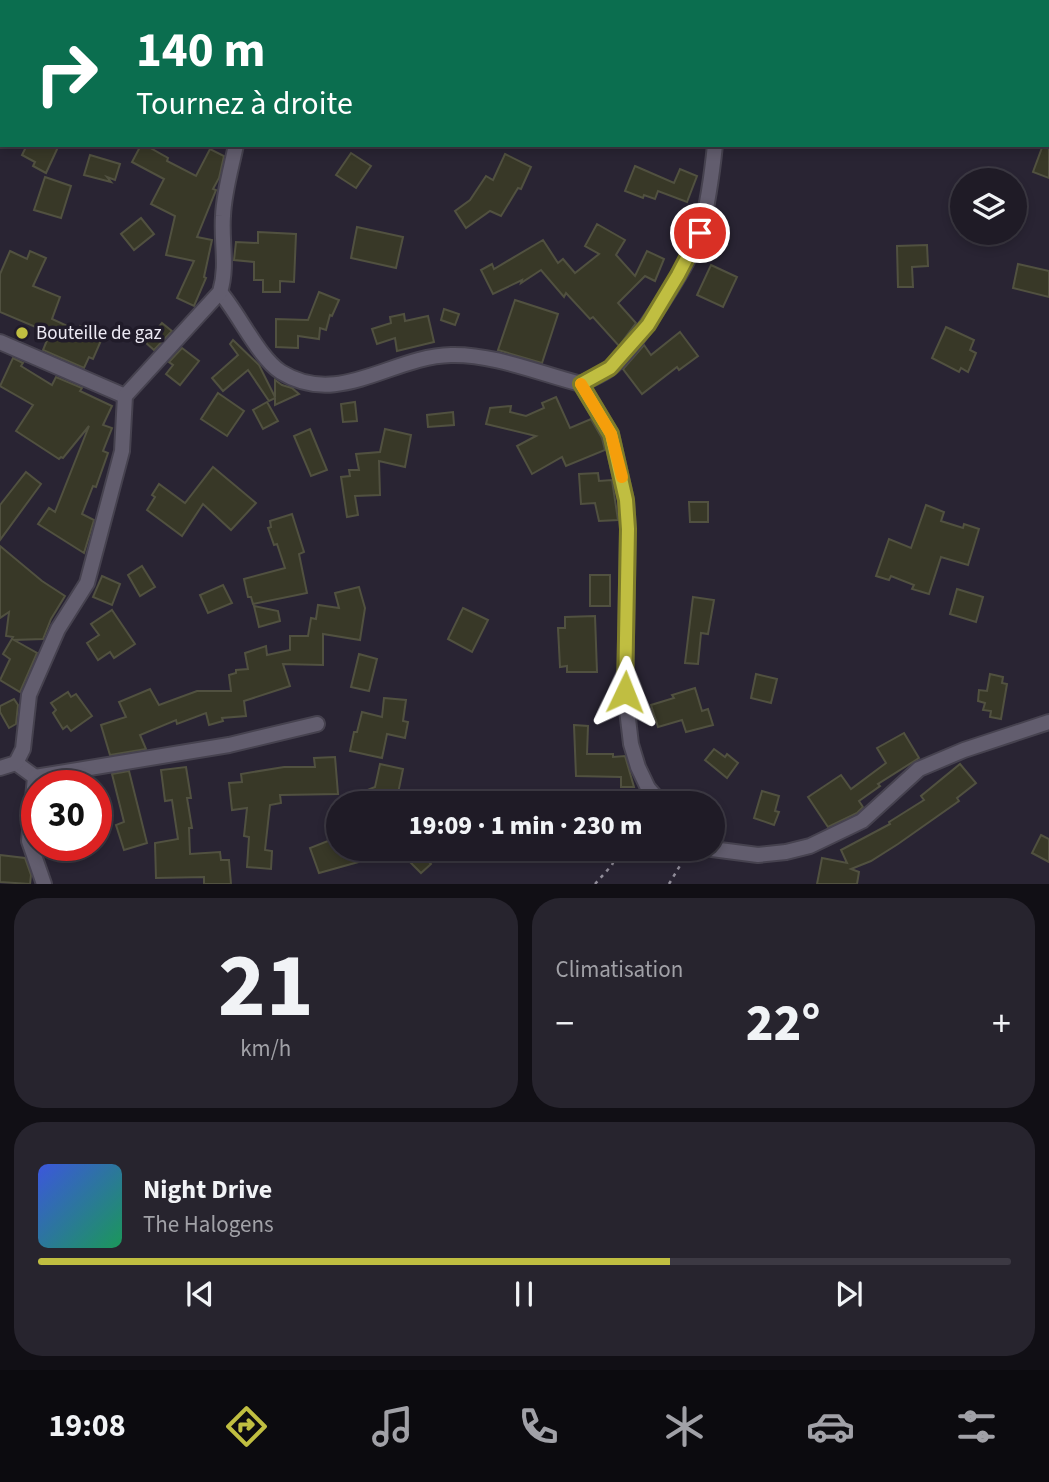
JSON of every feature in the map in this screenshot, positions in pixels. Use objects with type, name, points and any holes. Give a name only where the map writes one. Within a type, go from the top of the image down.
[{"type":"street","points":[[0,768],[16,763],[23,749],[29,695],[58,629],[87,583],[122,451],[125,396],[220,292],[225,276],[222,219],[224,198],[236,147]]},
{"type":"street","points":[[581,384],[610,368],[648,325],[678,275],[700,233],[715,147]]},
{"type":"street","points":[[220,292],[234,307],[268,360],[280,372],[314,385],[334,386],[357,381],[424,359],[447,355],[476,355],[581,384],[611,434],[626,500],[628,529],[625,692],[631,744],[638,767],[651,791]]},
{"type":"street","points":[[0,342],[125,396]]},
{"type":"street","points":[[725,851],[758,855],[810,846],[862,821],[919,769],[964,750],[1049,722]]},
{"type":"street","points":[[77,770],[229,745],[317,724]]},
{"type":"street","points":[[16,763],[26,770]]},
{"type":"street","points":[[36,861],[44,884]]},
{"type":"path","points":[[595,884],[614,861]]},
{"type":"path","points":[[669,884],[683,861]]},
{"type":"building","points":[[26,147],[58,147],[46,173],[33,166],[35,162],[22,155]]},
{"type":"building","points":[[140,147],[149,147],[168,158],[167,161],[196,176],[210,149],[224,156],[219,178],[213,189],[216,190],[197,237],[212,240],[204,277],[206,278],[194,306],[177,298],[194,261],[166,255],[175,216],[151,204],[164,179],[132,162]]},
{"type":"building","points":[[1042,147],[1049,147],[1049,178],[1033,172]]},
{"type":"building","points":[[351,153],[371,166],[356,188],[336,175]]},
{"type":"building","points":[[505,154],[531,167],[521,189],[518,188],[501,216],[490,211],[466,228],[455,211],[470,200],[486,176],[493,180]]},
{"type":"building","points":[[90,155],[120,164],[115,180],[107,177],[111,182],[84,175]]},
{"type":"building","points":[[635,166],[674,183],[680,169],[697,176],[687,202],[658,191],[655,199],[644,195],[643,198],[625,191]]},
{"type":"building","points":[[45,177],[71,186],[61,218],[34,210]]},
{"type":"building","points":[[141,218],[154,234],[134,250],[121,234]]},
{"type":"building","points":[[597,224],[625,240],[616,255],[635,276],[647,251],[664,259],[655,281],[645,276],[618,303],[636,323],[619,346],[593,317],[590,319],[566,293],[564,297],[541,270],[521,283],[522,280],[493,294],[481,270],[492,264],[494,269],[543,240],[558,263],[563,259],[575,273],[599,254],[585,246]]},
{"type":"building","points":[[357,227],[403,237],[396,268],[351,258]]},
{"type":"building","points":[[258,232],[296,234],[294,282],[280,281],[280,292],[263,292],[263,280],[254,280],[254,262],[234,260],[236,242],[258,243]]},
{"type":"building","points":[[927,245],[928,266],[912,267],[913,287],[898,287],[897,246]]},
{"type":"building","points":[[10,251],[27,259],[30,251],[46,258],[33,286],[60,297],[52,319],[78,331],[80,326],[103,336],[93,359],[89,357],[84,368],[43,350],[50,333],[0,312],[0,274]]},
{"type":"building","points":[[1018,264],[1049,271],[1049,297],[1013,288]]},
{"type":"building","points":[[711,265],[737,277],[723,307],[697,295]]},
{"type":"building","points":[[319,292],[339,300],[332,316],[330,315],[326,330],[320,328],[319,339],[298,336],[298,348],[276,347],[276,319],[308,320]]},
{"type":"building","points":[[515,300],[558,314],[542,363],[498,350]]},
{"type":"building","points":[[444,309],[459,314],[455,325],[441,320]]},
{"type":"building","points":[[404,314],[405,321],[428,316],[434,342],[397,351],[395,338],[377,344],[372,329],[391,323],[390,317]]},
{"type":"building","points":[[162,323],[172,331],[154,350],[146,343]]},
{"type":"building","points":[[946,327],[974,340],[970,350],[976,353],[968,372],[961,368],[959,372],[932,358]]},
{"type":"building","points":[[680,332],[698,356],[679,370],[677,367],[642,394],[623,369],[644,345],[651,355]]},
{"type":"building","points":[[233,340],[259,365],[275,397],[275,380],[299,394],[275,405],[275,398],[269,401],[248,370],[223,391],[212,378],[238,355],[230,344]]},
{"type":"building","points":[[182,348],[199,361],[180,385],[166,374],[173,365],[169,362]]},
{"type":"building","points":[[13,358],[52,385],[56,377],[82,388],[80,391],[112,406],[103,425],[112,428],[103,451],[108,453],[96,487],[93,486],[82,514],[94,520],[84,553],[38,524],[49,508],[55,512],[89,426],[63,458],[59,459],[16,431],[33,405],[0,386]]},
{"type":"building","points":[[218,393],[244,411],[227,436],[201,419]]},
{"type":"building","points":[[556,397],[570,428],[591,419],[602,438],[605,450],[566,466],[562,457],[532,474],[517,446],[536,436],[486,424],[490,408],[511,406],[510,412],[526,416],[544,408],[542,403]]},
{"type":"building","points":[[267,402],[278,421],[263,429],[253,410]]},
{"type":"building","points":[[355,402],[357,421],[343,422],[341,404]]},
{"type":"building","points":[[453,412],[454,425],[428,427],[427,415]]},
{"type":"building","points":[[310,429],[327,470],[311,476],[294,436]]},
{"type":"building","points":[[385,429],[411,435],[405,467],[379,461],[380,495],[355,496],[358,515],[347,517],[341,477],[350,476],[349,470],[359,470],[356,454],[380,452]]},
{"type":"building","points":[[213,467],[256,503],[231,530],[203,504],[182,536],[147,510],[159,484],[185,503]]},
{"type":"building","points":[[26,472],[41,484],[0,540],[0,505]]},
{"type":"building","points":[[598,473],[599,481],[612,480],[618,520],[599,521],[595,503],[581,504],[579,474]]},
{"type":"building","points":[[689,502],[708,502],[708,522],[690,522]]},
{"type":"building","points":[[926,505],[944,512],[941,521],[963,528],[964,524],[979,529],[968,565],[941,557],[929,594],[912,589],[914,585],[891,576],[889,580],[876,576],[889,539],[911,548]]},
{"type":"building","points":[[292,514],[304,552],[299,554],[307,593],[253,604],[251,597],[248,597],[244,579],[285,568],[268,528],[271,527],[270,521]]},
{"type":"building","points":[[0,546],[42,581],[65,596],[43,639],[14,640],[37,653],[20,692],[0,680],[10,659],[3,654],[13,637],[6,636],[9,612],[0,618]]},
{"type":"building","points":[[142,566],[155,587],[140,596],[128,575]]},
{"type":"building","points":[[590,575],[610,575],[610,606],[590,606]]},
{"type":"building","points":[[102,576],[120,584],[112,605],[93,597]]},
{"type":"building","points":[[223,585],[232,603],[208,613],[200,595]]},
{"type":"building","points":[[359,587],[365,608],[360,640],[323,634],[323,665],[283,664],[290,686],[244,701],[246,716],[222,718],[223,721],[209,725],[206,713],[177,724],[176,720],[140,735],[146,749],[110,755],[101,725],[126,717],[119,702],[150,689],[159,705],[197,691],[231,691],[229,675],[236,673],[236,670],[248,669],[245,653],[266,646],[267,655],[290,650],[290,636],[308,636],[311,618],[316,619],[318,605],[339,608],[335,593]]},
{"type":"building","points":[[957,589],[983,597],[976,622],[950,614]]},
{"type":"building","points":[[693,597],[714,600],[708,634],[701,633],[698,664],[685,663]]},
{"type":"building","points":[[254,606],[278,611],[280,621],[259,627]]},
{"type":"building","points":[[463,608],[488,620],[472,652],[448,639]]},
{"type":"building","points":[[112,610],[135,644],[114,658],[110,652],[98,660],[87,643],[99,635],[91,624]]},
{"type":"building","points":[[595,616],[597,672],[567,672],[567,666],[560,667],[558,628],[565,628],[565,617]]},
{"type":"building","points":[[359,654],[377,659],[369,691],[351,687]]},
{"type":"building","points":[[756,674],[777,679],[771,703],[751,698]]},
{"type":"building","points":[[990,674],[1003,677],[1002,683],[1007,684],[1001,719],[990,717],[991,711],[983,710],[985,703],[978,701],[979,690],[987,691]]},
{"type":"building","points":[[695,688],[702,711],[708,709],[713,725],[686,732],[682,720],[658,727],[651,705]]},
{"type":"building","points":[[68,692],[71,697],[76,694],[92,716],[71,731],[67,726],[63,729],[53,713],[56,710],[51,703]]},
{"type":"building","points":[[384,698],[406,700],[403,721],[408,722],[405,738],[387,734],[382,758],[350,751],[362,712],[382,717]]},
{"type":"building","points":[[14,699],[18,705],[16,724],[9,728],[0,712],[0,706]]},
{"type":"building","points":[[574,725],[588,726],[587,754],[625,756],[634,787],[621,787],[621,777],[576,776]]},
{"type":"building","points":[[904,733],[919,758],[878,784],[880,786],[859,801],[863,807],[857,813],[828,827],[808,797],[841,775],[851,789],[886,763],[877,748]]},
{"type":"building","points":[[714,749],[725,757],[727,754],[738,763],[727,778],[705,760]]},
{"type":"building","points":[[335,757],[338,791],[326,791],[326,794],[280,795],[281,803],[270,805],[265,850],[272,851],[271,869],[247,867],[249,837],[244,836],[247,808],[232,810],[229,783],[242,782],[241,774],[284,767],[315,767],[314,758]]},
{"type":"building","points":[[380,764],[403,769],[398,791],[365,791],[375,787]]},
{"type":"building","points":[[960,764],[976,783],[957,798],[959,801],[871,861],[851,869],[859,872],[857,884],[817,884],[822,858],[847,863],[841,850],[890,824],[889,822],[924,800],[921,796]]},
{"type":"building","points":[[186,767],[191,798],[187,798],[192,828],[189,828],[190,854],[220,852],[221,860],[229,860],[231,884],[204,884],[204,877],[156,878],[155,843],[178,839],[172,800],[165,801],[161,770]]},
{"type":"building","points":[[129,771],[147,843],[124,850],[116,825],[124,822],[112,774]]},
{"type":"building","points":[[762,791],[779,796],[775,811],[779,812],[774,825],[754,818]]},
{"type":"building","points":[[1041,835],[1049,839],[1049,862],[1032,853]]},
{"type":"building","points":[[326,842],[326,861],[362,861],[319,873],[310,848]]},
{"type":"building","points":[[0,855],[21,858],[21,861],[26,861],[31,875],[30,884],[0,882]]},
{"type":"building","points":[[409,861],[428,861],[431,864],[421,873]]},
{"type":"slow traffic","points":[[581,384],[611,434],[622,477]]},
{"type":"place","name":"Bouteille de gaz","points":[[22,333]]},
{"type":"route","points":[[625,692],[628,571],[626,500],[611,434],[581,384],[610,368],[648,325],[700,233]]}]
